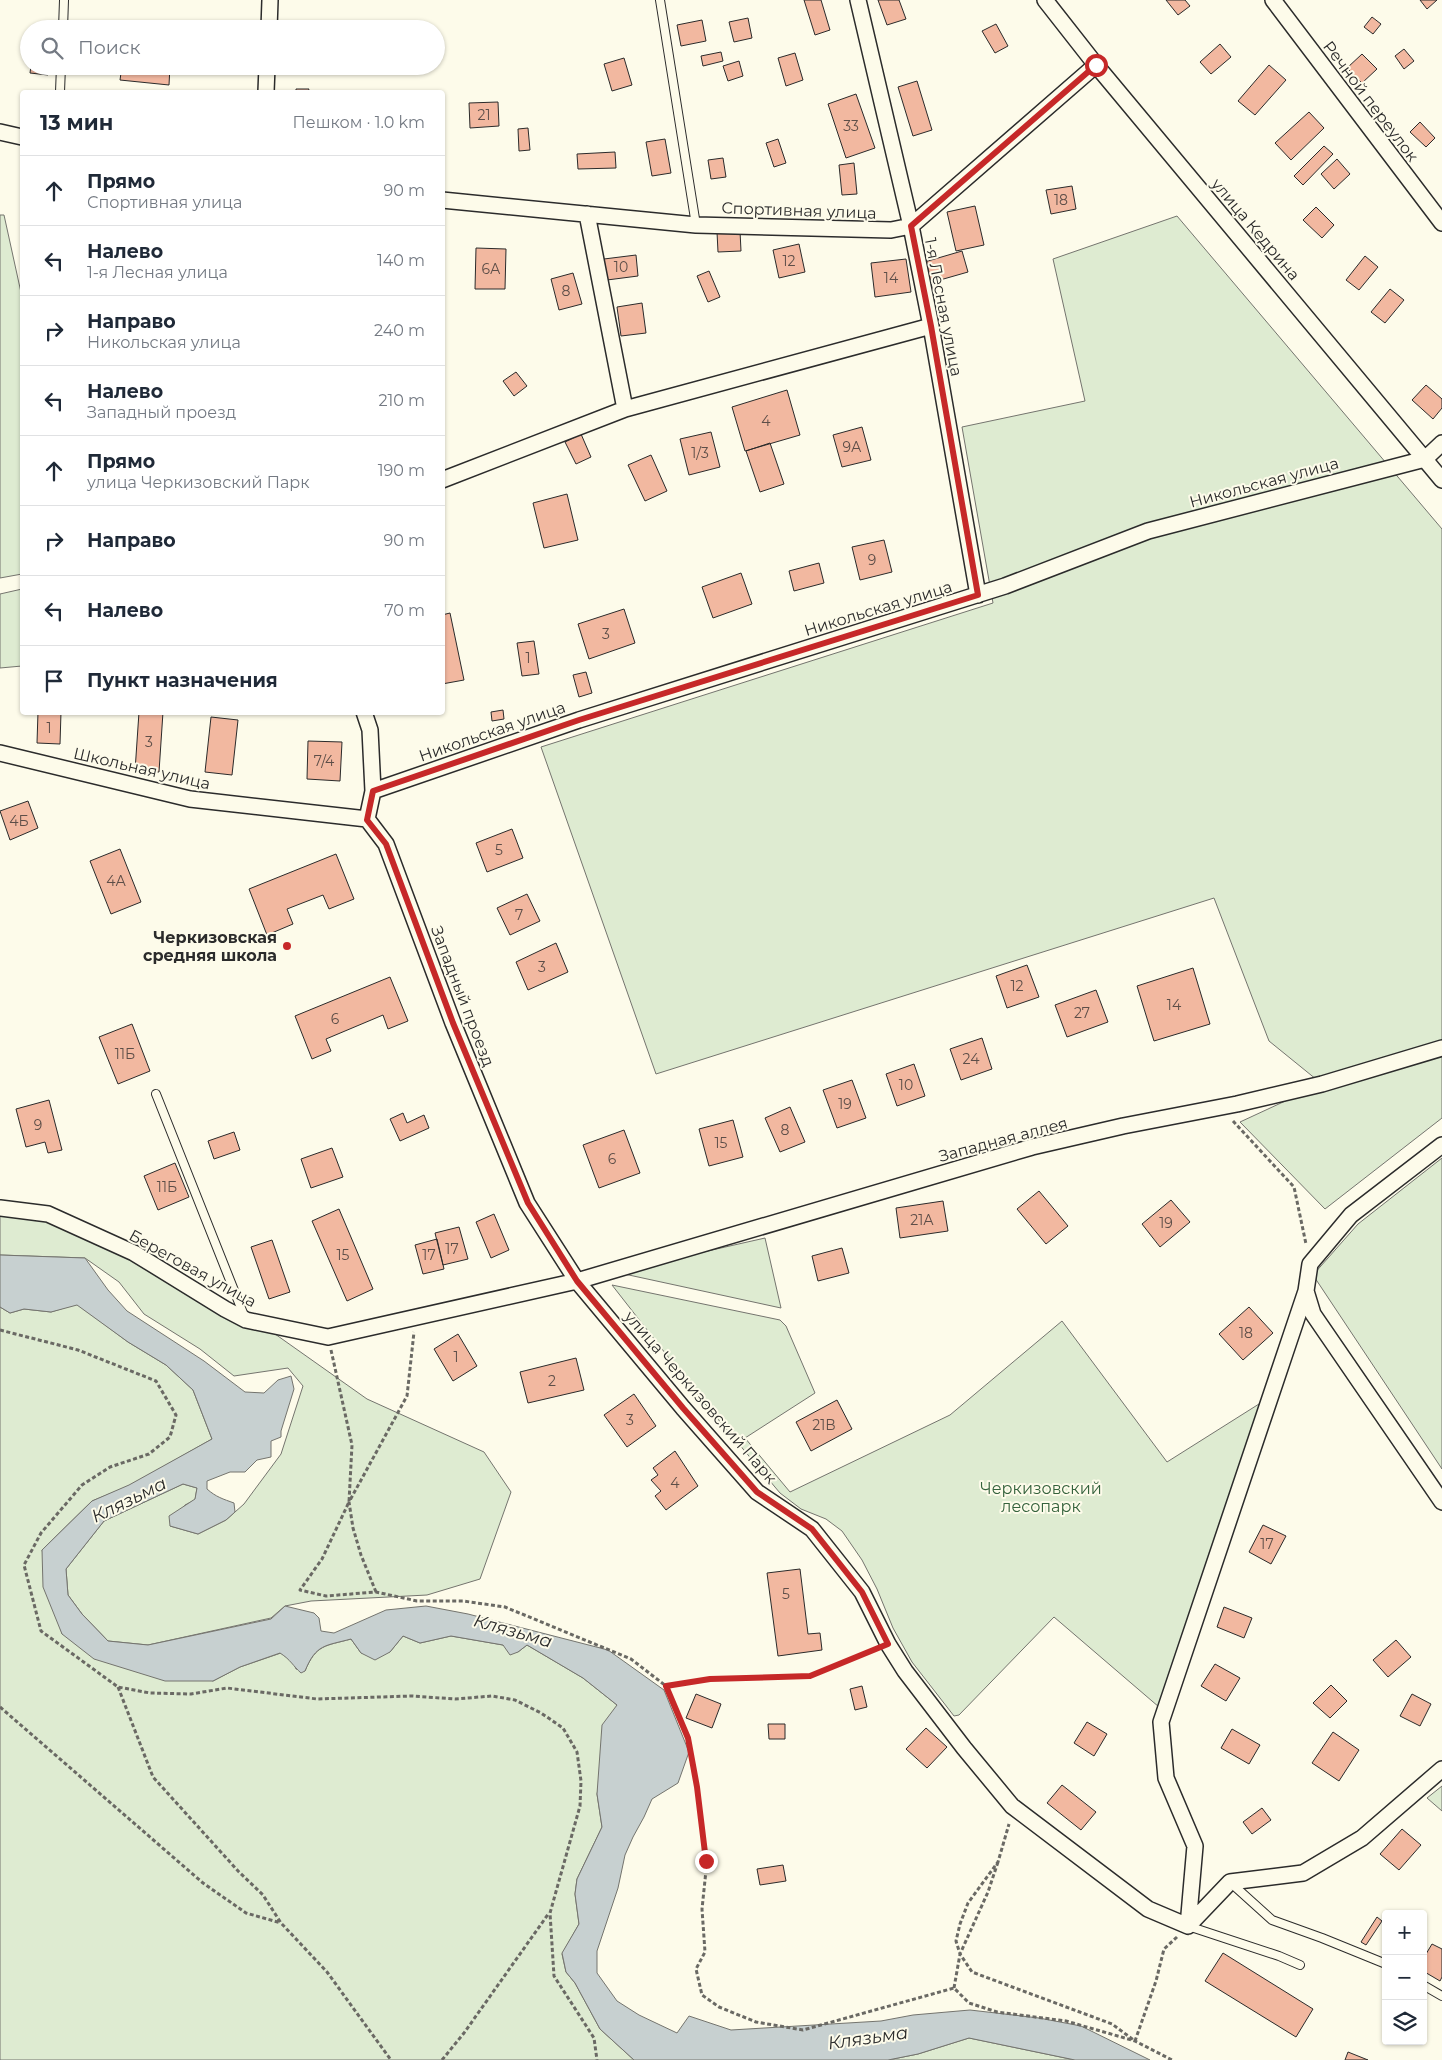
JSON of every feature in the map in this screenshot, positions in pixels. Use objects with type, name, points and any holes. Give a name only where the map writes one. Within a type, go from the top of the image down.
[{"type":"street","points":[[269,20],[270,0]]},
{"type":"street","name":"1-я Лесная улица","points":[[858,0],[911,226],[931,326],[978,595]]},
{"type":"street","name":"улица Кедрина","points":[[1045,0],[1096,65],[1442,480]]},
{"type":"street","name":"Речной переулок","points":[[1273,0],[1442,223]]},
{"type":"street","points":[[911,226],[1096,65]]},
{"type":"street","points":[[266,90],[267,75]]},
{"type":"street","points":[[0,132],[20,137]]},
{"type":"street","name":"Спортивная улица","points":[[445,200],[696,225],[891,230],[911,226]]},
{"type":"street","points":[[587,214],[625,409]]},
{"type":"street","points":[[445,479],[625,409],[931,326]]},
{"type":"street","points":[[1425,459],[1442,443]]},
{"type":"street","name":"Никольская улица","points":[[373,791],[579,720],[978,595],[1148,531],[1425,459]]},
{"type":"street","points":[[365,715],[370,730],[373,791],[367,820]]},
{"type":"street","name":"Школьная улица","points":[[0,753],[190,799],[367,820]]},
{"type":"street","name":"Западный проезд","points":[[367,820],[386,844],[453,1023],[528,1203],[577,1281]]},
{"type":"street","name":"Западная аллея","points":[[577,1281],[1032,1147],[1322,1084],[1442,1048]]},
{"type":"street","points":[[1188,1926],[1195,1846],[1166,1778],[1161,1722],[1306,1291],[1310,1264],[1351,1215],[1442,1144]]},
{"type":"street","name":"Береговая улица","points":[[0,1208],[48,1214],[126,1249],[246,1320],[328,1337],[577,1281]]},
{"type":"street","name":"улица Черкизовский Парк","points":[[577,1281],[683,1408],[757,1492],[812,1529],[862,1592],[888,1644],[905,1671],[964,1748],[1012,1806],[1148,1909],[1188,1926]]},
{"type":"street","points":[[1306,1291],[1312,1314],[1442,1502]]},
{"type":"street","points":[[1188,1926],[1230,1882],[1303,1873],[1362,1838],[1442,1769]]},
{"type":"lane","points":[[63,20],[64,0]]},
{"type":"lane","points":[[660,0],[696,225]]},
{"type":"lane","points":[[60,90],[61,75]]},
{"type":"lane","points":[[156,1094],[246,1320]]},
{"type":"lane","points":[[1230,1882],[1272,1920],[1382,1962]]},
{"type":"lane","points":[[1188,1926],[1279,1956],[1300,1965]]},
{"type":"lane","points":[[1427,1987],[1442,1996]]},
{"type":"path","points":[[1221,1107],[1294,1187],[1310,1264]]},
{"type":"path","points":[[416,1317],[407,1396],[349,1502],[322,1559],[300,1590],[326,1596],[376,1592],[417,1600],[463,1601],[505,1607],[631,1659],[666,1686],[688,1738],[697,1787],[706,1861],[702,1909],[705,1952],[696,1969],[702,1996],[719,2008],[756,2022],[803,2030],[954,1988]]},
{"type":"path","points":[[0,1330],[78,1350],[156,1381],[176,1415],[170,1438],[149,1454],[110,1467],[82,1485],[41,1533],[24,1565],[41,1631],[71,1655],[118,1687],[150,1694],[191,1694],[227,1688],[317,1699],[412,1696],[455,1699],[492,1696],[515,1700],[541,1713],[563,1728],[577,1752],[581,1781],[580,1806],[550,1913],[554,1976],[594,2038],[597,2060]]},
{"type":"path","points":[[328,1337],[352,1444],[349,1502],[353,1528],[361,1555],[376,1592]]},
{"type":"path","points":[[666,1686],[710,1679],[810,1676],[888,1644]]},
{"type":"path","points":[[118,1687],[153,1777],[239,1872],[263,1895],[281,1923],[327,1972],[391,2060]]},
{"type":"path","points":[[0,1708],[203,1883],[246,1913],[281,1923]]},
{"type":"path","points":[[954,1988],[960,1954],[988,1892],[1007,1836],[1012,1806]]},
{"type":"path","points":[[998,1862],[968,1902],[960,1924],[956,1941],[960,1954],[972,1972],[1112,2024],[1134,2041]]},
{"type":"path","points":[[442,2060],[464,2033],[550,1913]]},
{"type":"path","points":[[1134,2041],[1156,1981],[1164,1949],[1188,1926]]},
{"type":"path","points":[[954,1988],[969,2003],[997,2012],[1066,2021],[1134,2041],[1172,2060]]},
{"type":"green space","points":[[0,215],[4,215],[20,288],[20,574],[0,578]]},
{"type":"green space","points":[[1177,216],[1442,529],[1442,1118],[1325,1209],[1240,1122],[1322,1084],[1269,1041],[1214,898],[656,1074],[541,747],[993,603],[962,427],[1085,401],[1053,259]]},
{"type":"green space","points":[[20,589],[20,666],[0,668],[0,594]]},
{"type":"green space","points":[[1442,1158],[1442,1469],[1313,1275],[1358,1224]]},
{"type":"green space","points":[[0,1209],[48,1214],[127,1249],[234,1305],[367,1399],[484,1452],[511,1492],[480,1579],[427,1595],[311,1601],[285,1606],[271,1618],[148,1645],[108,1641],[82,1614],[68,1595],[66,1569],[104,1521],[183,1484],[197,1488],[195,1500],[185,1505],[170,1526],[198,1534],[226,1520],[244,1504],[281,1454],[303,1386],[288,1368],[234,1376],[200,1349],[144,1314],[119,1282],[85,1258],[0,1255]]},
{"type":"green space","points":[[765,1238],[781,1308],[615,1272]]},
{"type":"green space","name":"Черкизовский лесопарк","points":[[612,1285],[780,1320],[786,1326],[815,1393],[745,1438],[790,1492],[950,1415],[1062,1321],[1167,1462],[1278,1392],[1159,1707],[1054,1617],[959,1715],[954,1716],[912,1662],[893,1628],[877,1589],[862,1560],[842,1531],[826,1519],[801,1509],[780,1493],[701,1399]]},
{"type":"green space","points":[[77,1304],[128,1342],[166,1365],[193,1390],[212,1439],[129,1486],[92,1501],[42,1550],[62,1634],[213,1681],[240,1667],[281,1653],[293,1662],[296,1669],[305,1671],[309,1662],[318,1651],[328,1645],[351,1639],[361,1653],[390,1652],[403,1636],[420,1643],[451,1636],[503,1645],[518,1652],[527,1645],[583,1678],[617,1705],[597,1794],[602,1827],[577,1879],[575,1894],[579,1924],[562,1954],[566,1972],[575,1983],[600,2029],[634,2060],[0,2060],[0,1307],[10,1313],[24,1309],[51,1312]]},
{"type":"green space","points":[[1442,1786],[1442,1811],[1427,1798]]},
{"type":"green space","points":[[969,2038],[1075,2060],[888,2060],[918,2054]]},
{"type":"water","name":"Клязьма","points":[[0,1255],[85,1258],[108,1290],[127,1311],[204,1361],[245,1392],[264,1393],[278,1380],[291,1376],[294,1389],[281,1431],[281,1437],[271,1441],[271,1457],[257,1460],[245,1472],[230,1472],[207,1481],[207,1489],[210,1492],[234,1503],[235,1512],[226,1520],[198,1534],[170,1526],[169,1516],[195,1499],[197,1488],[183,1484],[104,1521],[66,1569],[68,1595],[82,1614],[108,1641],[148,1645],[271,1619],[285,1606],[314,1613],[319,1618],[321,1631],[334,1633],[386,1610],[426,1606],[468,1614],[608,1650],[664,1690],[689,1752],[678,1783],[652,1799],[633,1837],[625,1855],[618,1888],[597,1951],[597,1973],[617,2001],[639,2015],[677,2033],[689,2016],[731,2030],[881,2021],[913,2015],[970,2010],[1039,2018],[1081,2026],[1150,2060],[1075,2060],[969,2038],[918,2054],[888,2060],[634,2060],[600,2029],[575,1983],[566,1972],[562,1953],[579,1924],[575,1894],[577,1879],[602,1827],[597,1794],[602,1725],[617,1705],[583,1678],[527,1645],[510,1655],[503,1645],[451,1636],[420,1643],[403,1636],[390,1652],[375,1660],[361,1653],[351,1639],[322,1648],[313,1656],[305,1671],[301,1673],[280,1653],[240,1667],[213,1681],[165,1681],[94,1659],[62,1634],[43,1587],[42,1550],[92,1501],[129,1485],[212,1439],[193,1390],[166,1365],[128,1342],[77,1305],[51,1312],[24,1309],[10,1313],[0,1307]]},
{"type":"building","points":[[804,0],[821,0],[830,30],[815,35]]},
{"type":"building","points":[[878,0],[899,0],[906,19],[887,25]]},
{"type":"building","points":[[1166,0],[1185,0],[1190,6],[1178,15]]},
{"type":"building","points":[[1420,0],[1437,0],[1427,9]]},
{"type":"building","points":[[1372,17],[1381,24],[1373,34],[1364,27]]},
{"type":"building","points":[[748,18],[752,38],[734,42],[729,22]]},
{"type":"building","points":[[702,20],[706,41],[681,46],[677,25]]},
{"type":"building","points":[[996,24],[1008,46],[995,53],[982,31]]},
{"type":"building","points":[[1220,44],[1231,57],[1211,74],[1200,62]]},
{"type":"building","points":[[1404,49],[1414,61],[1404,69],[1395,56]]},
{"type":"building","points":[[721,52],[723,61],[703,66],[701,56]]},
{"type":"building","points":[[795,53],[803,80],[786,86],[778,58]]},
{"type":"building","points":[[1362,54],[1377,69],[1362,83],[1347,68]]},
{"type":"building","points":[[624,58],[632,85],[612,91],[604,64]]},
{"type":"building","points":[[739,61],[743,76],[728,81],[723,66]]},
{"type":"building","points":[[1269,65],[1286,80],[1255,115],[1238,101]]},
{"type":"building","points":[[121,75],[170,75],[169,85],[120,80]]},
{"type":"building","points":[[917,81],[932,130],[913,136],[898,87]]},
{"type":"building","points":[[856,94],[875,148],[846,158],[828,104]]},
{"type":"building","points":[[498,102],[499,126],[470,128],[469,103]]},
{"type":"building","points":[[1309,112],[1324,128],[1291,160],[1275,143]]},
{"type":"building","points":[[1420,122],[1435,138],[1426,147],[1410,132]]},
{"type":"building","points":[[528,128],[530,150],[519,151],[518,129]]},
{"type":"building","points":[[665,139],[671,173],[652,176],[646,142]]},
{"type":"building","points":[[778,139],[786,163],[774,167],[766,143]]},
{"type":"building","points":[[1324,146],[1333,154],[1303,185],[1294,176]]},
{"type":"building","points":[[615,152],[616,168],[578,169],[577,154]]},
{"type":"building","points":[[723,158],[726,177],[711,179],[708,160]]},
{"type":"building","points":[[1337,159],[1350,174],[1334,189],[1321,174]]},
{"type":"building","points":[[854,163],[857,194],[842,195],[839,165]]},
{"type":"building","points":[[1072,186],[1076,209],[1051,214],[1046,190]]},
{"type":"building","points":[[975,206],[984,245],[956,251],[947,212]]},
{"type":"building","points":[[1316,207],[1334,225],[1322,238],[1303,220]]},
{"type":"building","points":[[740,231],[741,251],[718,252],[717,232]]},
{"type":"building","points":[[799,244],[805,272],[779,278],[773,250]]},
{"type":"building","points":[[476,248],[506,249],[505,289],[475,289]]},
{"type":"building","points":[[962,251],[968,272],[926,284],[921,263]]},
{"type":"building","points":[[636,255],[638,276],[607,280],[604,259]]},
{"type":"building","points":[[1365,256],[1378,267],[1359,290],[1346,280]]},
{"type":"building","points":[[906,259],[911,292],[875,297],[871,263]]},
{"type":"building","points":[[709,271],[720,297],[708,302],[697,276]]},
{"type":"building","points":[[573,273],[582,304],[559,310],[551,279]]},
{"type":"building","points":[[1390,289],[1404,300],[1385,323],[1371,312]]},
{"type":"building","points":[[642,303],[646,333],[621,336],[617,307]]},
{"type":"building","points":[[516,372],[527,386],[514,396],[503,381]]},
{"type":"building","points":[[1426,385],[1442,399],[1442,408],[1433,419],[1412,400]]},
{"type":"building","points":[[787,390],[800,435],[745,451],[732,407]]},
{"type":"building","points":[[862,427],[871,460],[842,467],[833,435]]},
{"type":"building","points":[[711,432],[720,467],[689,475],[680,439]]},
{"type":"building","points":[[581,434],[591,457],[576,464],[565,442]]},
{"type":"building","points":[[770,443],[784,484],[760,492],[746,451]]},
{"type":"building","points":[[651,455],[667,491],[645,501],[628,465]]},
{"type":"building","points":[[567,494],[578,540],[544,548],[533,503]]},
{"type":"building","points":[[884,540],[892,572],[860,580],[852,547]]},
{"type":"building","points":[[819,563],[824,583],[794,591],[789,571]]},
{"type":"building","points":[[741,573],[752,604],[713,618],[702,587]]},
{"type":"building","points":[[624,609],[635,643],[589,659],[578,624]]},
{"type":"building","points":[[450,613],[464,680],[445,683],[445,614]]},
{"type":"building","points":[[534,641],[539,674],[522,676],[517,643]]},
{"type":"building","points":[[586,672],[592,693],[579,697],[573,675]]},
{"type":"building","points":[[503,710],[504,719],[492,721],[491,712]]},
{"type":"building","points":[[38,715],[61,715],[60,744],[37,743]]},
{"type":"building","points":[[139,715],[163,715],[159,772],[135,771]]},
{"type":"building","points":[[211,717],[238,720],[232,775],[205,772]]},
{"type":"building","points":[[308,741],[342,742],[340,781],[307,779]]},
{"type":"building","points":[[28,801],[38,828],[10,840],[0,811]]},
{"type":"building","points":[[512,829],[523,858],[487,872],[476,843]]},
{"type":"building","points":[[120,849],[141,902],[111,914],[90,861]]},
{"type":"building","points":[[336,854],[354,899],[329,909],[323,895],[287,909],[293,924],[267,935],[249,889]]},
{"type":"building","points":[[527,894],[540,921],[510,935],[497,908]]},
{"type":"building","points":[[556,943],[568,972],[528,990],[516,962]]},
{"type":"building","points":[[1027,965],[1039,997],[1007,1008],[996,976]]},
{"type":"building","points":[[1193,968],[1210,1024],[1154,1041],[1137,986]]},
{"type":"building","points":[[390,977],[408,1021],[388,1029],[383,1015],[326,1039],[331,1051],[312,1059],[295,1016]]},
{"type":"building","points":[[1096,990],[1108,1022],[1067,1037],[1055,1005]]},
{"type":"building","points":[[132,1024],[150,1071],[118,1084],[99,1037]]},
{"type":"building","points":[[982,1038],[992,1069],[961,1080],[950,1049]]},
{"type":"building","points":[[914,1064],[925,1096],[897,1106],[886,1074]]},
{"type":"building","points":[[852,1080],[866,1118],[837,1128],[823,1090]]},
{"type":"building","points":[[49,1100],[62,1150],[48,1153],[45,1142],[26,1147],[16,1109]]},
{"type":"building","points":[[790,1107],[805,1142],[780,1152],[765,1118]]},
{"type":"building","points":[[403,1113],[407,1123],[424,1115],[429,1128],[400,1141],[390,1119]]},
{"type":"building","points":[[733,1120],[743,1157],[709,1166],[699,1129]]},
{"type":"building","points":[[624,1130],[640,1173],[599,1188],[583,1145]]},
{"type":"building","points":[[234,1132],[240,1150],[214,1159],[208,1141]]},
{"type":"building","points":[[332,1148],[343,1177],[311,1188],[301,1159]]},
{"type":"building","points":[[175,1163],[189,1197],[158,1210],[144,1176]]},
{"type":"building","points":[[1039,1191],[1068,1226],[1046,1244],[1017,1209]]},
{"type":"building","points":[[1171,1200],[1190,1222],[1160,1247],[1142,1224]]},
{"type":"building","points":[[943,1201],[948,1231],[900,1238],[896,1208]]},
{"type":"building","points":[[339,1209],[373,1289],[347,1301],[312,1221]]},
{"type":"building","points":[[494,1214],[509,1250],[491,1258],[476,1222]]},
{"type":"building","points":[[459,1227],[468,1259],[443,1265],[435,1233]]},
{"type":"building","points":[[437,1239],[444,1269],[423,1274],[415,1245]]},
{"type":"building","points":[[272,1240],[290,1292],[269,1299],[251,1247]]},
{"type":"building","points":[[842,1248],[849,1273],[818,1281],[812,1256]]},
{"type":"building","points":[[1249,1307],[1273,1333],[1243,1360],[1219,1334]]},
{"type":"building","points":[[458,1334],[477,1366],[453,1381],[434,1349]]},
{"type":"building","points":[[576,1358],[584,1390],[528,1403],[520,1372]]},
{"type":"building","points":[[634,1394],[656,1426],[627,1447],[604,1415]]},
{"type":"building","points":[[837,1400],[852,1429],[811,1451],[796,1422]]},
{"type":"building","points":[[675,1451],[698,1486],[666,1510],[655,1496],[661,1491],[651,1480],[658,1475],[653,1468]]},
{"type":"building","points":[[1263,1525],[1286,1536],[1271,1564],[1249,1552]]},
{"type":"building","points":[[800,1569],[808,1634],[820,1633],[822,1650],[778,1656],[767,1573]]},
{"type":"building","points":[[1224,1607],[1252,1618],[1244,1638],[1217,1627]]},
{"type":"building","points":[[1396,1640],[1411,1657],[1388,1677],[1373,1660]]},
{"type":"building","points":[[1215,1664],[1240,1678],[1226,1701],[1201,1686]]},
{"type":"building","points":[[1331,1685],[1347,1701],[1330,1718],[1313,1703]]},
{"type":"building","points":[[862,1686],[867,1707],[855,1710],[850,1689]]},
{"type":"building","points":[[696,1694],[721,1704],[712,1728],[686,1718]]},
{"type":"building","points":[[1412,1694],[1431,1704],[1420,1726],[1400,1716]]},
{"type":"building","points":[[1087,1722],[1107,1734],[1094,1756],[1074,1743]]},
{"type":"building","points":[[768,1724],[785,1724],[785,1739],[769,1739]]},
{"type":"building","points":[[926,1728],[947,1747],[927,1768],[906,1749]]},
{"type":"building","points":[[1232,1729],[1260,1745],[1249,1764],[1221,1748]]},
{"type":"building","points":[[1333,1732],[1359,1750],[1339,1781],[1312,1763]]},
{"type":"building","points":[[1062,1785],[1096,1812],[1081,1830],[1047,1803]]},
{"type":"building","points":[[1262,1808],[1271,1820],[1252,1834],[1243,1822]]},
{"type":"building","points":[[1402,1829],[1421,1845],[1399,1870],[1380,1854]]},
{"type":"building","points":[[783,1865],[786,1881],[760,1885],[757,1869]]},
{"type":"building","points":[[1377,1917],[1382,1921],[1366,1945],[1361,1942]]},
{"type":"building","points":[[1432,1944],[1442,1949],[1442,1977],[1440,1981],[1427,1973],[1427,1952]]},
{"type":"building","points":[[1223,1953],[1313,2009],[1296,2037],[1205,1981]]},
{"type":"building","points":[[1348,2052],[1368,2060],[1345,2060]]},
{"type":"place","name":"Черкизовская средняя школа","points":[[287,946]]},
{"type":"route","points":[[706,1861],[697,1787],[688,1738],[666,1686],[710,1679],[810,1676],[888,1644],[862,1592],[812,1529],[757,1492],[683,1408],[577,1281],[528,1203],[453,1023],[386,844],[367,820],[373,791],[579,720],[978,595],[931,326],[911,226],[1096,65]]}]
